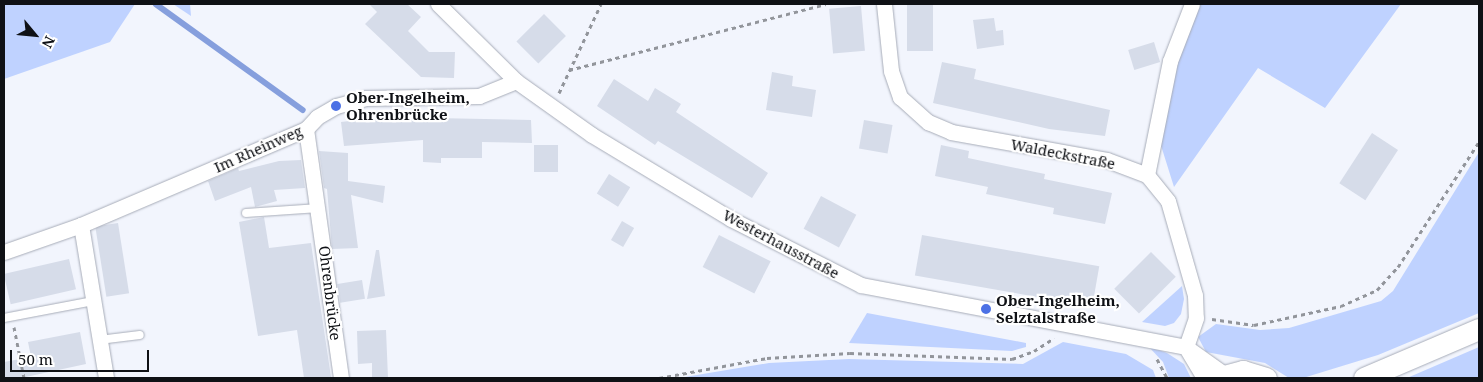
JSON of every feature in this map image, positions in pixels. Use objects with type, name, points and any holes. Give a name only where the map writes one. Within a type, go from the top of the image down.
[{"type":"main road","points":[[1367,376],[1479,329]]},
{"type":"main road","points":[[1215,377],[1243,371],[1266,378]]},
{"type":"street","name":"Westerhausstraße","points":[[438,4],[516,81],[592,135],[731,219],[860,285],[1186,347],[1215,377]]},
{"type":"street","name":"Waldeckstraße","points":[[884,4],[891,71],[900,97],[928,122],[950,132],[1107,160],[1147,175]]},
{"type":"street","points":[[1192,4],[1170,61],[1147,175],[1168,201],[1189,271],[1196,318],[1186,347],[1215,377]]},
{"type":"street","name":"Im Rheinweg","points":[[4,252],[80,225],[306,129],[317,117],[336,106],[365,98],[479,96],[516,81]]},
{"type":"street","name":"Ohrenbrücke","points":[[306,129],[320,208],[341,378]]},
{"type":"street","points":[[80,225],[106,378]]},
{"type":"lane","points":[[246,214],[320,208]]},
{"type":"lane","points":[[4,318],[93,301]]},
{"type":"lane","points":[[99,340],[140,336]]},
{"type":"path","points":[[552,108],[602,4]]},
{"type":"path","points":[[569,70],[826,4]]},
{"type":"path","points":[[1196,318],[1254,325],[1341,306],[1377,290],[1398,267],[1479,142]]},
{"type":"path","points":[[13,317],[24,378]]},
{"type":"path","points":[[659,378],[767,358],[831,354],[1012,359],[1034,351],[1058,336]]},
{"type":"path","points":[[1151,356],[1163,366],[1167,378]]},
{"type":"shaded area","points":[[4,4],[135,4],[110,42],[4,79]]},
{"type":"shaded area","points":[[173,4],[190,4],[191,16]]},
{"type":"shaded area","points":[[1200,4],[1401,4],[1325,108],[1258,68],[1174,187],[1158,136],[1176,60]]},
{"type":"shaded area","points":[[1479,152],[1479,313],[1378,355],[1303,378],[1289,378],[1265,363],[1206,352],[1198,337],[1216,324],[1260,330],[1289,328],[1381,301],[1393,291]]},
{"type":"shaded area","points":[[1182,286],[1184,299],[1181,314],[1174,323],[1165,326],[1142,322]]},
{"type":"shaded area","points":[[867,313],[1026,343],[1026,347],[1012,351],[849,343]]},
{"type":"shaded area","points":[[1063,342],[1126,354],[1153,370],[1156,378],[679,378],[769,363],[849,359],[1023,364]]},
{"type":"shaded area","points":[[1148,346],[1167,353],[1184,364],[1191,378],[1169,378],[1163,362]]},
{"type":"shaded area","points":[[1479,347],[1479,378],[1407,378]]},
{"type":"building","points":[[369,4],[407,4],[421,17],[408,31],[429,52],[455,52],[454,78],[421,77],[365,24],[377,12]]},
{"type":"building","points":[[907,4],[933,4],[933,51],[907,51]]},
{"type":"building","points":[[861,6],[865,51],[833,54],[829,9]]},
{"type":"building","points":[[544,14],[566,36],[538,63],[516,42]]},
{"type":"building","points":[[994,18],[996,31],[1003,30],[1004,45],[977,49],[973,20]]},
{"type":"building","points":[[1154,42],[1160,62],[1134,70],[1128,50]]},
{"type":"building","points":[[942,62],[976,69],[974,79],[1110,110],[1105,136],[1049,129],[933,103]]},
{"type":"building","points":[[772,72],[793,76],[792,86],[816,90],[812,117],[766,110]]},
{"type":"building","points":[[614,79],[648,101],[655,88],[681,104],[676,112],[768,173],[752,198],[658,141],[655,145],[597,106]]},
{"type":"building","points":[[384,117],[531,120],[532,143],[482,142],[482,158],[441,158],[441,163],[423,162],[423,140],[344,146],[341,122]]},
{"type":"building","points":[[864,120],[893,125],[888,154],[859,149]]},
{"type":"building","points":[[1372,133],[1398,150],[1365,200],[1339,183]]},
{"type":"building","points":[[534,145],[558,145],[558,172],[534,172]]},
{"type":"building","points":[[941,145],[969,151],[968,158],[1045,174],[1044,179],[1112,193],[1105,224],[1053,214],[1054,208],[986,194],[988,187],[935,176]]},
{"type":"building","points":[[319,151],[348,153],[348,181],[385,186],[383,203],[351,195],[358,248],[332,249],[327,189],[324,188]]},
{"type":"building","points":[[301,160],[305,188],[274,190],[277,201],[255,207],[251,187],[215,201],[208,181],[238,168],[239,171],[279,161]]},
{"type":"building","points":[[609,174],[630,187],[618,207],[597,194]]},
{"type":"building","points":[[821,196],[856,215],[839,247],[804,229]]},
{"type":"building","points":[[264,217],[269,248],[311,243],[331,377],[304,378],[297,330],[258,336],[239,222]]},
{"type":"building","points":[[622,221],[634,228],[623,247],[611,240]]},
{"type":"building","points":[[118,223],[129,293],[106,297],[95,227]]},
{"type":"building","points":[[719,235],[771,261],[754,293],[703,267]]},
{"type":"building","points":[[922,235],[1099,266],[1092,307],[915,275]]},
{"type":"building","points":[[376,250],[379,250],[385,296],[367,299]]},
{"type":"building","points":[[1151,252],[1176,277],[1139,314],[1114,289]]},
{"type":"building","points":[[69,259],[76,289],[11,304],[4,274]]},
{"type":"building","points":[[362,280],[365,299],[340,303],[337,284]]},
{"type":"building","points":[[386,330],[388,378],[372,378],[372,363],[358,364],[357,331]]},
{"type":"building","points":[[80,332],[86,364],[21,378],[4,378],[4,362],[31,357],[28,342]]},
{"type":"waterway","points":[[156,4],[303,110]]},
{"type":"place","name":"Ober-Ingelheim, Ohrenbrücke","points":[[336,106]]},
{"type":"place","name":"Ober-Ingelheim, Selztalstraße","points":[[986,309]]}]
